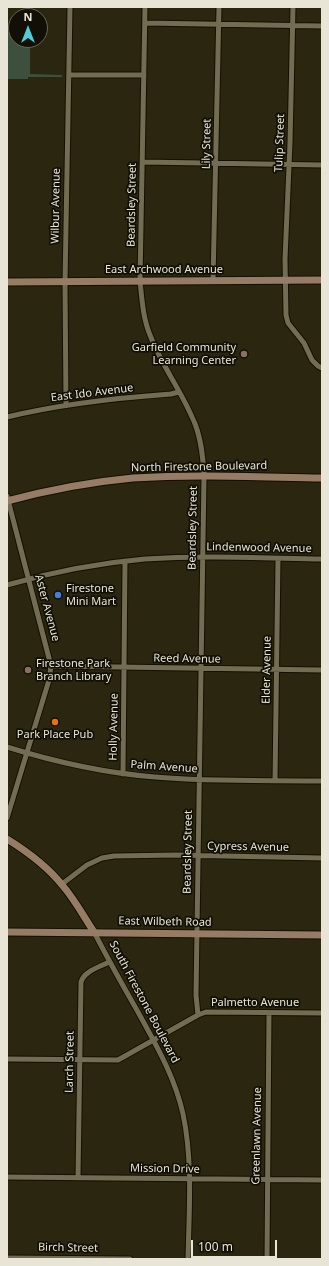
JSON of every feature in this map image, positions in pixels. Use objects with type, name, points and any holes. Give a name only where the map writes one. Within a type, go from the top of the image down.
[{"type":"main road","name":"East Archwood Avenue","points":[[7,282],[322,280]]},
{"type":"main road","name":"North Firestone Boulevard","points":[[7,499],[113,480],[154,477],[204,476],[322,478]]},
{"type":"main road","name":"South Firestone Boulevard","points":[[7,839],[33,857],[62,884],[94,932]]},
{"type":"main road","name":"East Wilbeth Road","points":[[7,932],[322,935]]},
{"type":"street","name":"Wilbur Avenue","points":[[66,405],[65,282],[70,7]]},
{"type":"street","name":"Beardsley Street","points":[[146,7],[140,281],[142,302],[149,334],[193,418],[199,436],[204,476],[196,995],[198,1015]]},
{"type":"street","name":"Lily Street","points":[[213,281],[219,7]]},
{"type":"street","name":"Tulip Street","points":[[293,7],[289,165],[286,219],[286,315],[288,323],[304,343],[312,360],[322,368]]},
{"type":"street","points":[[146,23],[322,26]]},
{"type":"street","points":[[69,76],[144,75]]},
{"type":"street","points":[[143,162],[322,165]]},
{"type":"street","name":"East Ido Avenue","points":[[7,417],[66,405],[116,398],[171,394],[179,392]]},
{"type":"street","name":"Aster Avenue","points":[[7,499],[51,666],[49,680],[7,818]]},
{"type":"street","name":"Lindenwood Avenue","points":[[7,585],[81,568],[162,558],[322,559]]},
{"type":"street","name":"Elder Avenue","points":[[275,781],[278,559]]},
{"type":"street","name":"Holly Avenue","points":[[123,774],[125,562]]},
{"type":"street","name":"Reed Avenue","points":[[51,666],[322,670]]},
{"type":"street","name":"Palm Avenue","points":[[7,747],[88,768],[123,774],[199,780],[322,781]]},
{"type":"street","name":"Cypress Avenue","points":[[62,884],[87,866],[102,858],[114,856],[322,858]]},
{"type":"street","name":"South Firestone Boulevard","points":[[94,932],[169,1070],[182,1110],[188,1141],[188,1259]]},
{"type":"street","name":"Larch Street","points":[[78,1178],[81,982],[82,978],[87,974],[109,962]]},
{"type":"street","name":"Palmetto Avenue","points":[[7,1059],[118,1060],[206,1012],[322,1014]]},
{"type":"street","name":"Greenlawn Avenue","points":[[267,1259],[269,1013]]},
{"type":"street","name":"Mission Drive","points":[[7,1177],[189,1180],[322,1180]]},
{"type":"street","name":"Birch Street","points":[[7,1258],[130,1259]]},
{"type":"green space","points":[[7,32],[8,48],[30,48],[30,74],[62,75],[62,77],[28,77],[28,79],[7,79]]},
{"type":"place","name":"Garfield Community Learning Center","points":[[244,354]]},
{"type":"place","name":"Firestone Mini Mart","points":[[58,595]]},
{"type":"place","name":"Firestone Park Branch Library","points":[[28,670]]},
{"type":"place","name":"Park Place Pub","points":[[55,722]]}]
